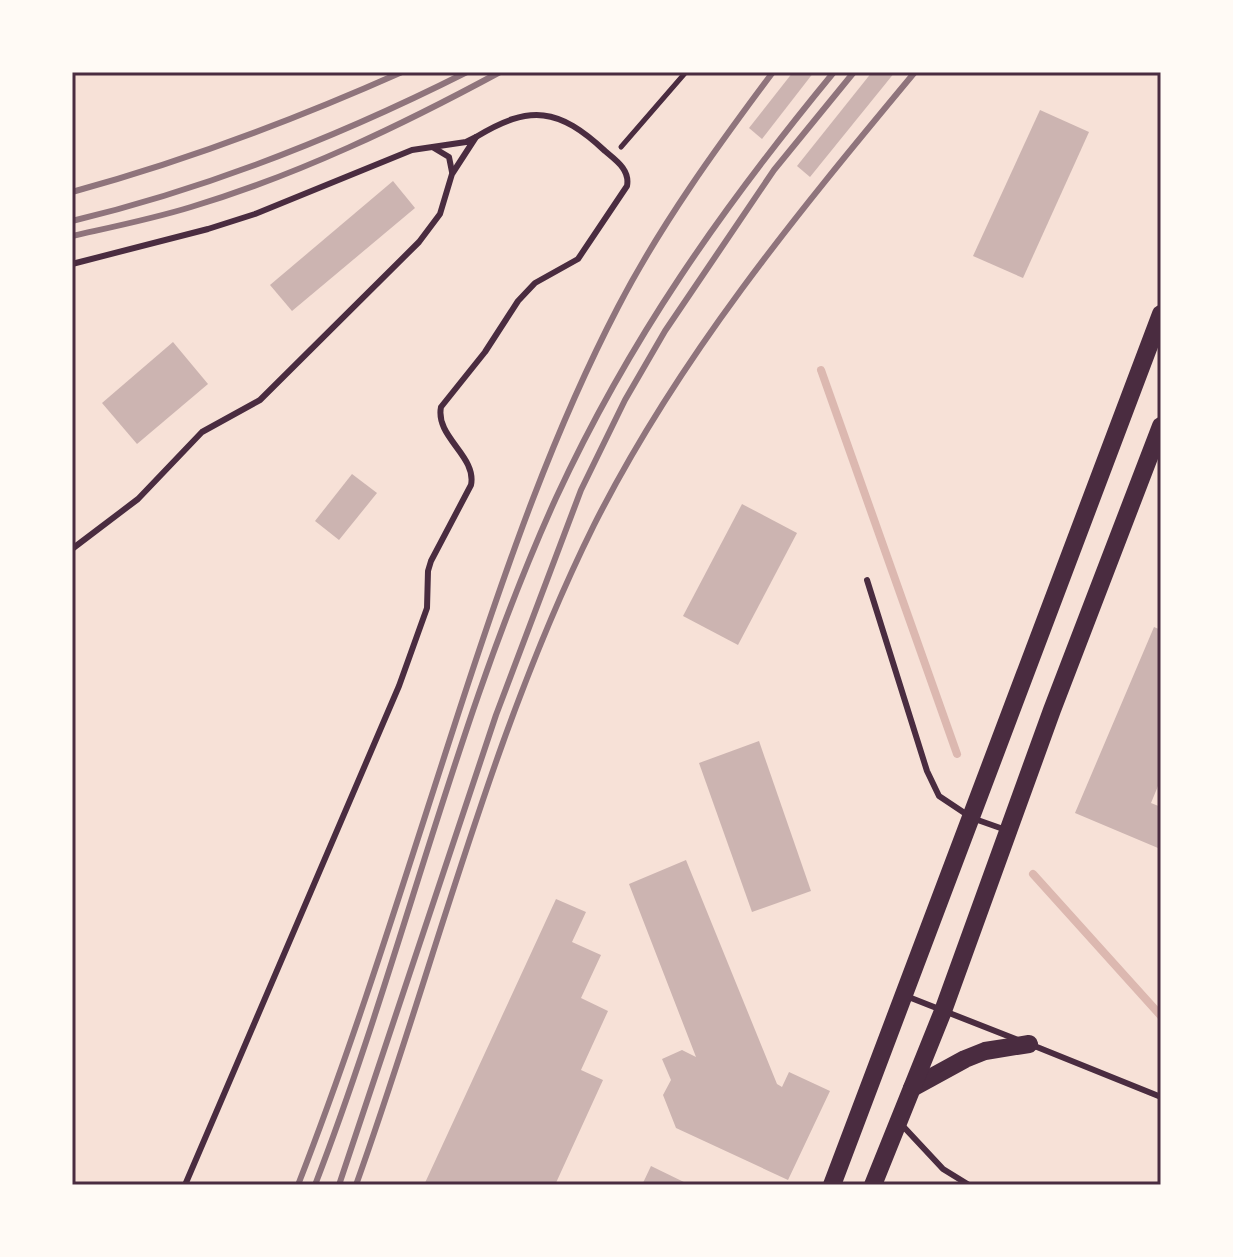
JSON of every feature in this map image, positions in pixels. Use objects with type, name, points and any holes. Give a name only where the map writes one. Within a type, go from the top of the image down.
[{"type":"main road","points":[[832,1185],[906,996],[1161,314]]},
{"type":"main road","points":[[873,1185],[943,1011],[1052,710],[1161,426]]},
{"type":"main road","points":[[912,1088],[985,1051],[1029,1044]]},
{"type":"lane","points":[[72,264],[167,241],[243,218],[423,147],[466,142],[513,119],[547,116],[569,122],[612,157],[627,174],[627,186],[584,252],[570,265],[526,291],[485,352],[441,407],[442,424],[471,471],[471,485],[431,561],[427,608],[399,686],[185,1185]]},
{"type":"lane","points":[[72,549],[138,499],[202,432],[246,410],[287,375],[430,230],[440,214],[452,174],[476,137]]},
{"type":"lane","points":[[423,147],[443,151],[449,157],[452,174]]},
{"type":"lane","points":[[867,580],[927,771],[939,796],[972,818],[1009,831]]},
{"type":"lane","points":[[906,996],[1161,1097]]},
{"type":"lane","points":[[899,1122],[943,1169],[969,1185]]},
{"type":"path","points":[[612,157],[686,72]]},
{"type":"building","points":[[793,72],[814,72],[762,139],[749,128]]},
{"type":"building","points":[[872,72],[895,72],[810,177],[797,166]]},
{"type":"building","points":[[1040,110],[1089,132],[1023,278],[973,256]]},
{"type":"building","points":[[393,181],[415,208],[292,311],[270,285]]},
{"type":"building","points":[[173,342],[208,384],[137,444],[102,403]]},
{"type":"building","points":[[352,474],[377,493],[339,540],[315,521]]},
{"type":"building","points":[[742,504],[797,533],[738,645],[683,616]]},
{"type":"building","points":[[1154,627],[1161,630],[1161,787],[1158,786],[1151,803],[1161,807],[1161,840],[1158,848],[1075,813]]},
{"type":"building","points":[[759,741],[811,891],[752,912],[699,763]]},
{"type":"building","points":[[686,860],[777,1084],[782,1087],[789,1072],[830,1091],[788,1180],[676,1128],[663,1095],[671,1080],[662,1059],[682,1050],[696,1057],[629,884]]},
{"type":"building","points":[[556,899],[586,912],[572,942],[601,955],[581,998],[608,1011],[581,1070],[603,1080],[555,1185],[424,1185]]},
{"type":"building","points":[[651,1166],[690,1185],[642,1185]]},
{"type":"waterway","points":[[821,370],[957,754]]},
{"type":"waterway","points":[[1033,874],[1161,1016]]},
{"type":"railway","points":[[72,192],[239,138],[402,72]]},
{"type":"railway","points":[[72,221],[174,193],[274,158],[371,118],[467,72]]},
{"type":"railway","points":[[72,236],[176,211],[271,180],[387,130],[500,72]]},
{"type":"railway","points":[[298,1185],[363,1004],[497,599],[552,451],[594,354],[652,246],[773,72]]},
{"type":"railway","points":[[315,1185],[375,1014],[488,667],[556,498],[615,383],[681,276],[754,173],[834,72]]},
{"type":"railway","points":[[339,1185],[496,715],[581,490],[625,400],[665,331],[774,170],[854,72]]},
{"type":"railway","points":[[356,1185],[494,768],[557,605],[594,525],[627,463],[701,346],[783,234],[915,72]]}]
